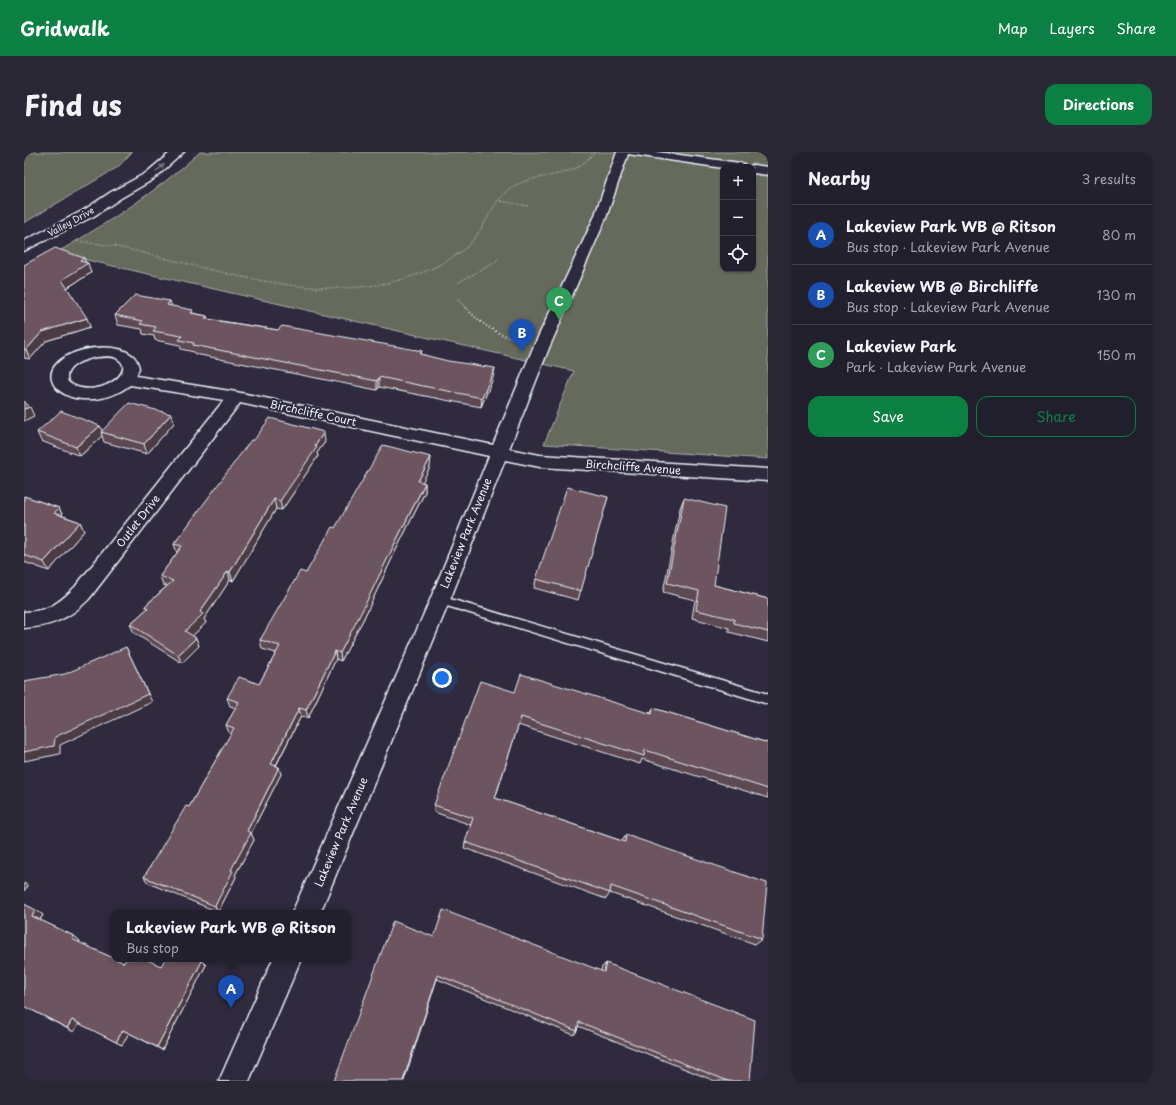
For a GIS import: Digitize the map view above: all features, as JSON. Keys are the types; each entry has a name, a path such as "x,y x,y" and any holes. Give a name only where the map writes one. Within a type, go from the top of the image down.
{"street":[{"name":"Valley Drive","path":"116,195 159,152"},
{"name":"Valley Drive","path":"24,247 89,213 116,195 150,176 178,152"},
{"name":"Lakeview Park Avenue","path":"307,910 440,600 541,348 600,218 622,152"},
{"path":"632,152 720,164"},
{"path":"756,169 768,171"},
{"name":"Birchcliffe Court","path":"127,380 236,397 464,444 498,453"},
{"name":"Outlet Drive","path":"24,620 38,620 53,616 68,608 236,397"},
{"name":"Birchcliffe Avenue","path":"498,453 540,461 768,475"},
{"path":"234,1081 286,962"}],"lane":[{"path":"440,600 768,699"}],"path":[{"path":"73,241 117,247 221,273 297,286 335,289 373,287 402,280 445,262 468,246 477,237 506,192 516,185 572,170 584,163 595,152"},
{"path":"500,201 529,206"},
{"path":"459,282 494,264 498,259"},
{"path":"458,300 485,327 495,333 518,340"}],"green space":[{"path":"24,152 132,152 118,167 24,223"},
{"path":"200,152 768,152 768,459 544,444 574,371 56,253 95,230 166,181"}],"building":[{"path":"55,248 84,258 80,261 88,263 62,280 87,318 42,332 26,350 24,349 24,265"},
{"path":"135,295 170,301 167,305 193,310 191,313 207,316 205,319 278,330 282,326 422,351 420,354 448,361 495,368 482,398 379,377 377,381 193,345 194,343 179,340 182,336 153,331 156,327 140,324 143,321 115,315"},
{"path":"24,401 30,407 24,409"},
{"path":"129,403 171,414 144,444 101,432"},
{"path":"61,411 100,426 76,447 37,432"},
{"path":"270,418 324,432 315,446 317,447 280,501 274,499 230,572 228,571 200,612 203,614 185,631 196,638 178,655 130,624 148,608 145,606 173,581 160,576 182,546 174,544 251,440 254,440"},
{"path":"383,445 431,457 418,481 425,483 340,653 335,651 306,710 299,708 271,764 279,767 247,831 251,833 231,870 233,871 215,906 144,877 186,806 189,807 234,728 226,725 239,702 227,698 239,677 259,684 280,646 260,640 300,571 306,573 332,527 335,528"},
{"path":"567,487 608,497 581,591 536,579"},
{"path":"24,496 59,508 54,513 80,522 44,562 24,555"},
{"path":"684,498 725,508 714,585 768,599 768,632 734,623 734,619 696,610 699,591 667,583"},
{"path":"126,647 148,694 55,737 54,746 24,752 24,681 65,674"},
{"path":"521,674 652,714 653,708 768,743 768,789 645,750 644,756 521,717 495,798 625,842 626,835 767,883 762,939 611,886 610,893 465,842 473,818 434,805 480,681 515,692"},
{"path":"24,904 36,910 32,916 74,936 72,939 111,957 111,962 152,962 161,966 163,962 201,962 157,1047 123,1030 116,1042 72,1020 67,1028 24,1006"},
{"path":"443,910 604,972 606,963 755,1020 750,1081 728,1081 579,1022 577,1031 438,975 403,1081 334,1081 393,921 434,937"}],"place":[{"name":"Lakeview Park","path":"559,320"},
{"name":"Lakeview WB @ Birchliffe","path":"522,352"},
{"name":"Lakeview Park WB @ Ritson","path":"231,1008"}]}
